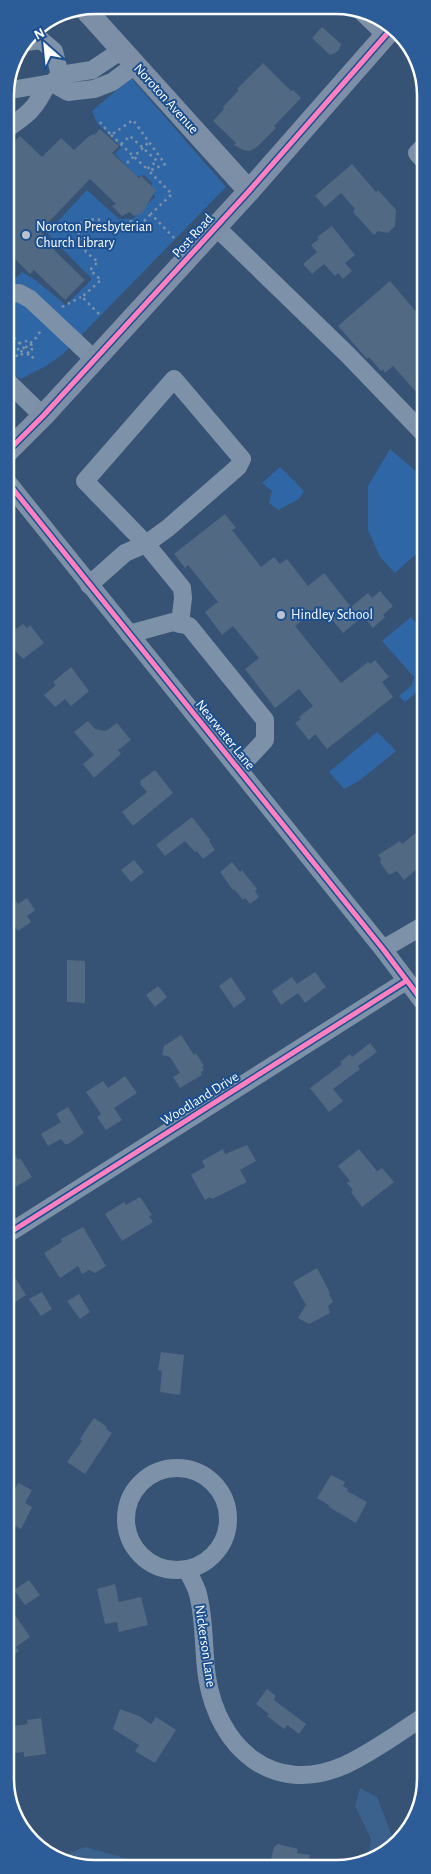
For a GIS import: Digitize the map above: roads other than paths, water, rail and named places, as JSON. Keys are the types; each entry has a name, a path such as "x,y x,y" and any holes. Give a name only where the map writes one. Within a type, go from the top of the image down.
{"main road":[{"name":"Noroton Avenue","path":"90,14 250,191"},
{"name":"Post Road","path":"14,445 43,416 250,191 389,32"}],"street":[{"path":"14,124 30,112 53,81 54,51 41,40 34,41"},
{"path":"14,89 53,81 68,92 94,89 112,82 128,57"},
{"path":"216,227 348,355 417,427"},
{"path":"14,293 19,293 30,298 95,360"},
{"path":"89,585 126,553 146,544 168,528 238,467 242,459 174,379 85,481 146,544 182,588 183,598 180,624"},
{"path":"14,387 43,416"},
{"name":"Nearwater Lane","path":"14,490 417,995"},
{"path":"129,634 173,622 189,626 265,720 265,740 238,769"},
{"path":"382,949 417,929"},
{"name":"Woodland Drive","path":"14,1230 406,981"},
{"path":"180,1467 197,1471 212,1480 223,1494 228,1510 228,1527 224,1542 208,1560 187,1570 170,1570 153,1565 139,1554 130,1540 126,1523 128,1505 135,1490 147,1477 163,1470 180,1467"},
{"name":"Nickerson Lane","path":"187,1570 198,1593 207,1678 216,1707 228,1733 241,1750 261,1766 279,1773 321,1772 344,1765 417,1720"}],"place":[{"name":"Noroton Presbyterian Church Library","path":"26,235"},
{"name":"Hindley School","path":"281,615"}]}
